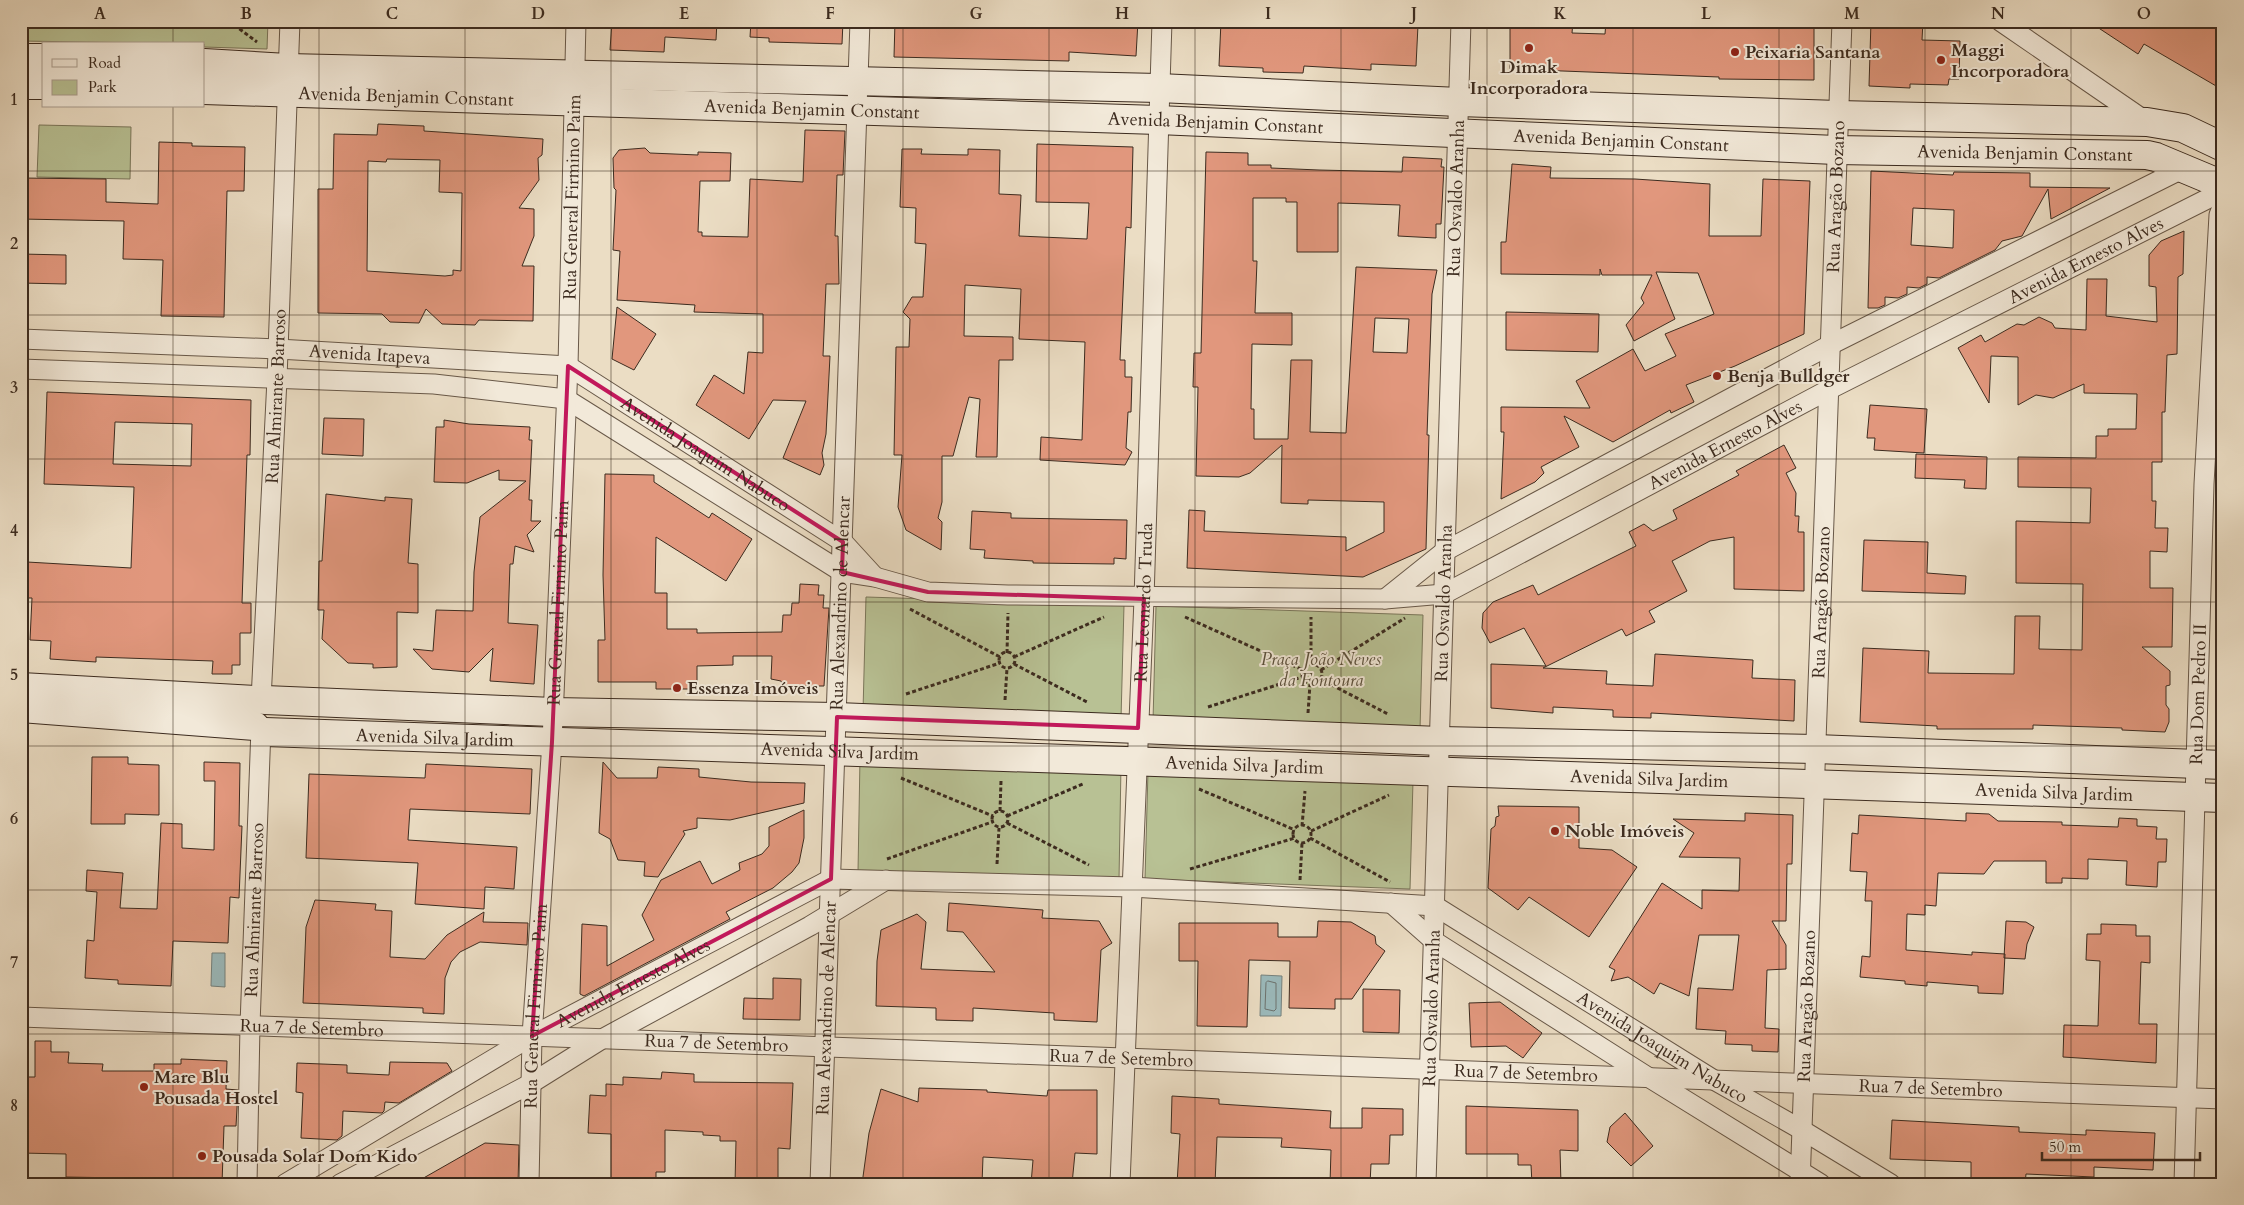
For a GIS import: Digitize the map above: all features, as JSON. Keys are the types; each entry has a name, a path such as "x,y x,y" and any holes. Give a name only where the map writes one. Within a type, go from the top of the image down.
{"main road":[{"path":"21,58 42,58"},
{"name":"Avenida Benjamin Constant","path":"205,63 287,81 573,101 1158,120 1836,150 2147,155 2223,184"},
{"name":"Avenida Benjamin Constant","path":"205,90 287,81 574,74 1159,88 1459,102 1838,115 2147,122 2183,128 2223,147"},
{"path":"21,85 42,85"},
{"path":"1956,152 1978,141 2065,142 2128,147 2156,143 2172,146 2194,154 2223,170"},
{"name":"Avenida Silva Jardim","path":"21,687 261,715 552,742 2223,798"},
{"name":"Avenida Silva Jardim","path":"21,708 261,715 553,712 837,717 1440,741 1816,749 2210,765"}],"street":[{"name":"Rua Almirante Barroso","path":"247,1184 250,1025 261,715 277,379 290,21"},
{"name":"Rua General Firmino Paim","path":"529,1184 532,1036 552,742 568,366 576,21"},
{"name":"Rua Alexandrino de Alencar","path":"820,1184 860,21"},
{"name":"Rua Leonardo Truda","path":"1120,1184 1144,598 1162,21"},
{"name":"Rua Osvaldo Aranha","path":"1426,1184 1462,21"},
{"name":"Rua Aragão Bozano","path":"1800,1177 1842,21"},
{"path":"2000,21 2147,122"},
{"path":"1385,600 1445,551 1830,345 2184,168"},
{"name":"Avenida Ernesto Alves","path":"1444,594 1828,390 2223,191"},
{"name":"Rua Dom Pedro II","path":"2184,1184 2196,798 2210,765 2204,484 2219,215 2223,205"},
{"name":"Avenida Itapeva","path":"21,338 278,349 568,366"},
{"name":"Avenida Joaquim Nabuco","path":"568,366 842,542"},
{"name":"Avenida Itapeva","path":"21,369 434,384 566,399"},
{"name":"Avenida Joaquim Nabuco","path":"566,399 842,572"},
{"path":"842,542 876,577"},
{"path":"842,572 876,577 928,592 1008,595 1385,600 1444,594"},
{"path":"831,879 888,879 1132,887 1435,906"},
{"name":"Avenida Ernesto Alves","path":"284,1184 532,1036 831,879"},
{"path":"830,912 888,879"},
{"path":"1392,903 1434,941"},
{"name":"Avenida Joaquim Nabuco","path":"1435,906 1714,1080 1891,1184"},
{"name":"Avenida Ernesto Alves","path":"340,1184 530,1084 602,1038 810,926 830,912"},
{"name":"Avenida Joaquim Nabuco","path":"1434,941 1648,1077 1800,1177 1821,1184"},
{"name":"Rua 7 de Setembro","path":"21,1017 2223,1099"}],"path":[{"path":"1007,653 1008,595"},
{"path":"1311,599 1311,664"},
{"path":"908,608 1000,658"},
{"path":"1014,657 1109,614"},
{"path":"1179,614 1303,670"},
{"path":"1321,670 1411,614"},
{"path":"1007,653 1014,657"},
{"path":"1000,658 1007,653"},
{"path":"1014,657 1014,664"},
{"path":"1000,658 1000,663"},
{"path":"1000,663 1007,668"},
{"path":"900,696 1000,663"},
{"path":"1007,668 1014,664"},
{"path":"1014,664 1094,705"},
{"path":"1311,664 1321,670"},
{"path":"1302,677 1303,670 1311,664"},
{"path":"1003,724 1007,668"},
{"path":"1320,679 1321,670"},
{"path":"1302,677 1312,684 1320,679"},
{"path":"1202,708 1302,677"},
{"path":"1320,679 1397,719"},
{"path":"1000,811 1001,757"},
{"path":"1302,826 1307,768"},
{"path":"896,777 993,816"},
{"path":"1008,816 1085,783"},
{"path":"1190,785 1295,830"},
{"path":"1310,831 1396,792"},
{"path":"992,822 993,816 1000,811"},
{"path":"1000,811 1008,816"},
{"path":"999,828 1007,823 1008,816"},
{"path":"992,822 999,828"},
{"path":"885,860 992,822"},
{"path":"1007,823 1091,866"},
{"path":"1295,830 1302,826"},
{"path":"1302,826 1310,831"},
{"path":"996,884 999,828"},
{"path":"1294,838 1295,830"},
{"path":"1310,831 1310,838"},
{"path":"1190,870 1294,838 1302,843"},
{"path":"1302,843 1310,838"},
{"path":"1310,838 1393,884"},
{"path":"1299,898 1302,843"}],"highlighted area":[{"path":"568,366 843,542 842,572 928,592 1144,599 1138,728 837,717 831,879 532,1036 552,742"}],"green space":[{"path":"21,21 268,21 267,49 205,47 205,42 21,41"},
{"path":"39,125 131,127 130,179 37,177"},
{"path":"866,597 1124,605 1121,719 863,711"},
{"name":"Praça João Neves da Fontoura","path":"1156,606 1423,615 1420,730 1153,721"},
{"path":"860,758 1121,765 1119,879 858,872"},
{"path":"1148,771 1413,781 1410,889 1145,879"}],"water":[{"path":"212,953 225,953 225,987 211,986"},
{"path":"1261,975 1282,976 1281,1016 1260,1016"}],"building":[{"path":"612,21 717,21 716,40 665,37 664,52 610,50"},
{"path":"751,21 843,21 842,44 769,42 769,38 750,37"},
{"path":"895,21 1138,21 1136,56 1069,52 1069,61 894,57"},
{"path":"1221,21 1374,21 1374,23 1418,25 1416,66 1371,64 1371,70 1304,66 1303,73 1263,72 1263,68 1219,66"},
{"path":"1510,21 1573,21 1572,33 1605,34 1606,21 1814,21 1814,80 1719,79 1719,77 1510,69"},
{"path":"1871,21 1923,21 1922,40 1960,41 1959,79 1949,79 1948,85 1910,84 1910,88 1869,86"},
{"path":"2088,21 2223,21 2223,90 2144,44 2138,54"},
{"path":"378,124 424,126 424,131 543,139 542,155 538,158 539,180 519,208 534,209 534,236 522,266 534,266 533,321 479,320 475,325 442,324 426,309 419,323 390,322 382,314 318,313 318,189 333,189 334,134 377,135","holes":["387,159 440,160 439,192 462,193 461,271 453,270 453,275 445,276 367,271 368,161 386,162"]},
{"path":"805,130 845,131 843,175 837,175 835,236 838,236 839,284 826,284 823,356 830,356 826,434 822,453 824,465 820,475 783,458 806,401 773,400 749,439 696,405 714,375 744,394 748,352 763,353 763,314 694,312 695,305 617,300 620,251 613,250 616,190 614,188 613,158 619,150 645,148 650,153 698,155 698,152 731,153 730,181 700,181 698,232 702,232 702,236 748,237 750,179 803,182"},
{"path":"159,142 192,143 192,146 245,147 244,191 227,191 224,317 161,316 163,260 123,259 124,221 21,219 21,178 106,179 106,202 158,204"},
{"path":"1037,144 1133,147 1131,228 1126,227 1120,360 1125,360 1125,377 1132,377 1131,412 1128,412 1126,448 1132,452 1125,465 1040,460 1041,437 1082,440 1085,342 1019,339 1021,289 965,285 964,336 1013,337 1013,360 999,360 997,457 976,457 980,399 969,397 953,456 942,456 942,502 938,518 942,522 941,550 906,530 898,507 902,455 894,455 896,347 909,347 910,319 903,312 912,297 923,297 926,244 915,243 916,208 900,207 902,149 922,149 921,154 968,155 968,149 1000,150 999,194 1021,195 1019,236 1087,239 1089,203 1036,202"},
{"path":"1206,152 1248,153 1248,165 1271,165 1271,168 1319,170 1402,172 1403,157 1442,159 1441,167 1444,167 1441,224 1436,224 1436,238 1398,236 1400,205 1338,203 1338,252 1297,252 1297,202 1286,202 1286,198 1253,198 1253,261 1257,261 1255,313 1292,313 1292,345 1252,344 1251,409 1254,409 1254,439 1288,439 1291,360 1312,360 1310,432 1346,433 1356,267 1437,270 1432,294 1427,435 1429,435 1426,549 1363,577 1187,568 1189,510 1205,511 1204,531 1346,537 1346,551 1384,532 1384,502 1308,500 1308,504 1281,503 1282,445 1250,473 1239,477 1196,476 1198,387 1193,387 1194,353 1201,353","holes":["1375,318 1409,319 1407,353 1373,352"]},
{"path":"1512,164 1551,167 1550,178 1635,179 1710,184 1709,236 1761,236 1763,179 1810,181 1804,334 1735,366 1686,385 1694,402 1671,413 1670,410 1613,442 1564,416 1579,447 1541,467 1544,473 1535,482 1501,499 1504,432 1501,432 1501,407 1590,408 1576,381 1633,349 1645,371 1676,356 1665,334 1714,314 1698,273 1656,272 1675,319 1634,341 1626,325 1644,303 1641,298 1652,275 1602,275 1600,269 1600,275 1501,274 1501,242 1506,242"},
{"path":"1871,171 1953,175 1954,172 2030,173 2030,187 2110,188 2051,219 2048,189 2022,236 2002,241 1995,250 1939,278 1927,277 1927,284 1919,288 1907,287 1907,294 1898,298 1885,297 1885,305 1878,308 1868,308","holes":["1913,208 1954,210 1953,248 1911,245"]},
{"path":"2184,231 2183,274 2178,277 2177,354 2167,355 2165,412 2162,412 2162,462 2152,462 2152,501 2156,501 2155,528 2168,528 2167,552 2150,551 2150,588 2173,588 2172,647 2142,647 2170,671 2170,685 2166,686 2166,705 2169,709 2169,722 2165,732 2122,730 2122,728 2033,725 2033,729 1937,729 1937,726 1860,722 1863,648 1929,651 1928,673 2014,674 2015,616 2040,616 2039,649 2082,650 2083,584 2016,583 2016,521 2090,523 2091,488 2018,487 2018,457 2096,458 2096,436 2108,436 2108,429 2136,429 2137,394 2084,393 2084,384 2053,398 2036,395 2018,405 2018,357 1991,356 1989,403 1958,348 1981,335 1985,342 2017,324 2024,325 2039,317 2052,323 2055,328 2086,330 2087,279 2107,279 2106,316 2157,322 2156,287 2149,286 2149,255 2161,241"},
{"path":"21,254 66,255 66,284 21,283"},
{"path":"617,307 656,334 634,370 612,359"},
{"path":"1506,312 1599,314 1598,352 1506,350"},
{"path":"47,392 251,400 250,455 247,455 242,603 251,603 251,633 240,633 240,665 232,665 232,674 212,674 213,661 96,657 96,662 50,659 51,641 30,640 32,598 25,598 27,562 131,568 134,487 44,484","holes":["115,422 192,424 191,466 113,464"]},
{"path":"1870,405 1927,409 1924,453 1874,450 1875,438 1867,438"},
{"path":"324,418 364,419 363,456 322,454"},
{"path":"444,420 469,424 530,427 529,440 532,440 529,500 532,500 531,521 541,521 527,535 534,552 515,546 513,564 510,564 508,623 538,625 534,684 490,681 493,648 469,672 432,669 413,649 433,651 436,610 473,611 474,572 480,517 526,481 499,480 499,470 467,483 434,482 436,427 444,427"},
{"path":"1784,445 1796,468 1786,473 1796,493 1795,516 1799,516 1798,532 1804,532 1804,591 1734,589 1734,537 1710,541 1672,561 1687,591 1649,611 1655,622 1626,636 1622,629 1543,668 1607,671 1606,684 1653,686 1655,654 1753,660 1752,678 1795,680 1794,721 1651,713 1651,718 1613,717 1613,710 1553,707 1553,713 1491,708 1491,664 1546,666 1524,628 1490,643 1482,628 1483,613 1493,602 1533,585 1538,595 1636,546 1629,532 1644,524 1653,531 1677,519 1673,510 1739,475 1736,471"},
{"path":"1916,454 1987,457 1986,489 1964,488 1965,480 1915,478"},
{"path":"605,474 654,475 654,482 709,518 712,513 752,539 726,581 656,537 655,593 667,593 667,629 697,629 697,633 782,632 783,615 791,615 792,603 799,603 800,584 819,585 818,595 824,595 823,608 829,608 824,686 783,686 781,681 771,679 772,656 733,656 733,665 697,666 697,689 656,689 656,682 598,682 598,640 605,640 603,575"},
{"path":"326,494 385,501 385,497 412,499 408,563 418,564 418,613 397,612 397,667 373,668 373,664 348,663 322,639 324,610 318,610 319,561 322,561"},
{"path":"972,511 1011,513 1011,518 1127,520 1126,559 1114,558 1114,564 1033,563 1033,561 984,558 985,550 970,549"},
{"path":"1864,540 1928,542 1927,573 1966,576 1965,594 1862,591"},
{"path":"92,757 128,757 128,764 159,765 159,815 125,814 125,824 91,824"},
{"path":"204,762 240,763 239,826 242,826 239,898 230,897 228,943 173,941 171,986 118,984 118,980 85,978 87,940 94,941 97,892 86,891 87,870 123,873 120,908 157,909 161,823 182,824 182,848 214,850 215,781 204,781"},
{"path":"603,762 617,778 657,778 658,767 699,769 699,777 751,782 805,783 804,803 730,820 697,818 697,828 683,831 685,834 658,877 644,876 645,862 618,860 610,839 599,833"},
{"path":"426,764 532,769 530,814 410,809 408,840 517,847 514,889 485,887 484,909 415,904 418,863 306,858 309,774 425,778"},
{"path":"1498,806 1579,807 1579,848 1612,850 1637,867 1589,937 1529,897 1518,910 1488,888 1491,829 1495,826 1496,817 1499,816"},
{"path":"804,810 804,838 799,863 792,872 773,888 726,912 730,919 584,996 580,994 582,924 607,926 607,966 654,940 642,915 661,880 700,861 712,884 740,870 739,863 762,854 769,846 769,827"},
{"path":"1745,813 1793,815 1792,864 1787,864 1786,921 1772,921 1786,945 1786,969 1767,970 1765,1028 1779,1029 1778,1052 1752,1051 1752,1045 1725,1044 1726,1031 1696,1029 1698,988 1733,990 1739,935 1699,935 1689,996 1660,983 1654,994 1628,977 1611,981 1615,970 1609,967 1662,883 1702,909 1702,890 1739,891 1740,858 1679,857 1694,833 1673,819 1745,821"},
{"path":"1966,813 1989,814 1998,821 2062,822 2062,825 2118,827 2119,818 2137,819 2137,826 2157,827 2156,839 2167,839 2166,862 2158,862 2157,887 2126,885 2127,861 2088,859 2088,879 2062,878 2062,883 2046,883 2046,861 1994,861 1984,874 1938,873 1936,906 1925,905 1925,915 1907,914 1906,950 1972,955 1972,952 2005,954 2003,994 1978,993 1978,986 1927,982 1927,986 1905,984 1905,981 1860,977 1862,956 1870,957 1872,901 1865,901 1867,872 1850,871 1852,833 1858,834 1859,815 1966,821"},
{"path":"315,900 376,904 375,910 392,911 390,957 425,959 447,935 484,912 483,922 528,923 527,945 480,942 460,952 451,962 445,978 444,1014 423,1013 423,1008 303,1003 306,927"},
{"path":"949,903 1043,910 1042,918 1099,921 1112,943 1101,950 1097,1022 1054,1020 1054,1013 973,1008 973,1021 936,1020 936,1008 876,1006 877,961 881,930 917,914 926,922 921,969 995,972 963,932 947,931"},
{"path":"1318,921 1351,922 1375,936 1376,944 1385,951 1352,999 1335,999 1335,1009 1289,1008 1290,961 1249,960 1247,1027 1197,1026 1198,961 1179,961 1179,923 1278,923 1278,937 1317,937"},
{"path":"2006,921 2026,922 2034,927 2027,944 2025,959 2004,958"},
{"path":"2101,924 2136,925 2136,936 2150,936 2150,963 2141,962 2139,1024 2157,1024 2156,1063 2063,1057 2064,1025 2098,1026 2100,961 2086,960 2087,934 2101,934"},
{"path":"773,978 801,979 800,1020 743,1019 744,998 773,999"},
{"path":"1363,989 1400,990 1399,1033 1363,1032"},
{"path":"1500,1002 1542,1033 1523,1058 1506,1046 1471,1047 1469,1003"},
{"path":"35,1041 51,1041 51,1052 69,1052 68,1063 103,1064 102,1071 154,1071 154,1064 181,1064 181,1059 227,1061 226,1089 238,1090 236,1126 224,1126 222,1184 159,1183 123,1178 66,1177 66,1154 21,1153 21,1077 35,1077"},
{"path":"390,1062 447,1063 452,1071 399,1103 385,1102 382,1113 343,1111 342,1136 337,1140 301,1138 303,1093 296,1092 297,1063 347,1065 347,1073 389,1075"},
{"path":"662,1072 694,1074 694,1082 793,1083 790,1149 778,1148 778,1184 735,1184 736,1141 720,1141 720,1136 703,1135 703,1132 665,1130 665,1172 656,1172 656,1184 611,1184 611,1134 588,1133 590,1095 606,1096 606,1084 623,1085 623,1077 661,1079"},
{"path":"919,1088 987,1090 987,1092 1047,1096 1048,1090 1097,1090 1097,1154 1075,1153 1072,1184 1031,1184 1033,1160 983,1157 982,1184 862,1184 869,1133 881,1089 918,1102"},
{"path":"1172,1096 1219,1099 1219,1104 1331,1111 1330,1128 1362,1128 1362,1108 1403,1109 1403,1135 1390,1135 1389,1164 1371,1164 1370,1184 1330,1184 1331,1150 1281,1147 1282,1138 1217,1137 1215,1184 1177,1184 1180,1134 1171,1133"},
{"path":"1466,1106 1578,1110 1578,1151 1560,1150 1561,1184 1532,1184 1531,1165 1518,1165 1518,1154 1466,1154"},
{"path":"1625,1113 1653,1146 1631,1166 1607,1142 1610,1127"},
{"path":"1892,1120 2019,1127 2019,1132 2086,1135 2086,1130 2155,1133 2153,1170 2094,1167 2094,1177 2026,1174 2025,1184 1971,1184 1971,1162 1890,1159"},
{"path":"485,1143 519,1145 518,1184 413,1184"}],"place":[{"name":"Dimak Incorporadora","path":"1529,48"},
{"name":"Peixaria Santana","path":"1735,52"},
{"name":"Maggi Incorporadora","path":"1941,60"},
{"name":"Benja Bulldger","path":"1717,376"},
{"name":"Essenza Imóveis","path":"677,688"},
{"name":"Noble Imóveis","path":"1555,831"},
{"name":"Mare Blu Pousada Hostel","path":"144,1087"},
{"name":"Pousada Solar Dom Kido","path":"202,1156"}]}
